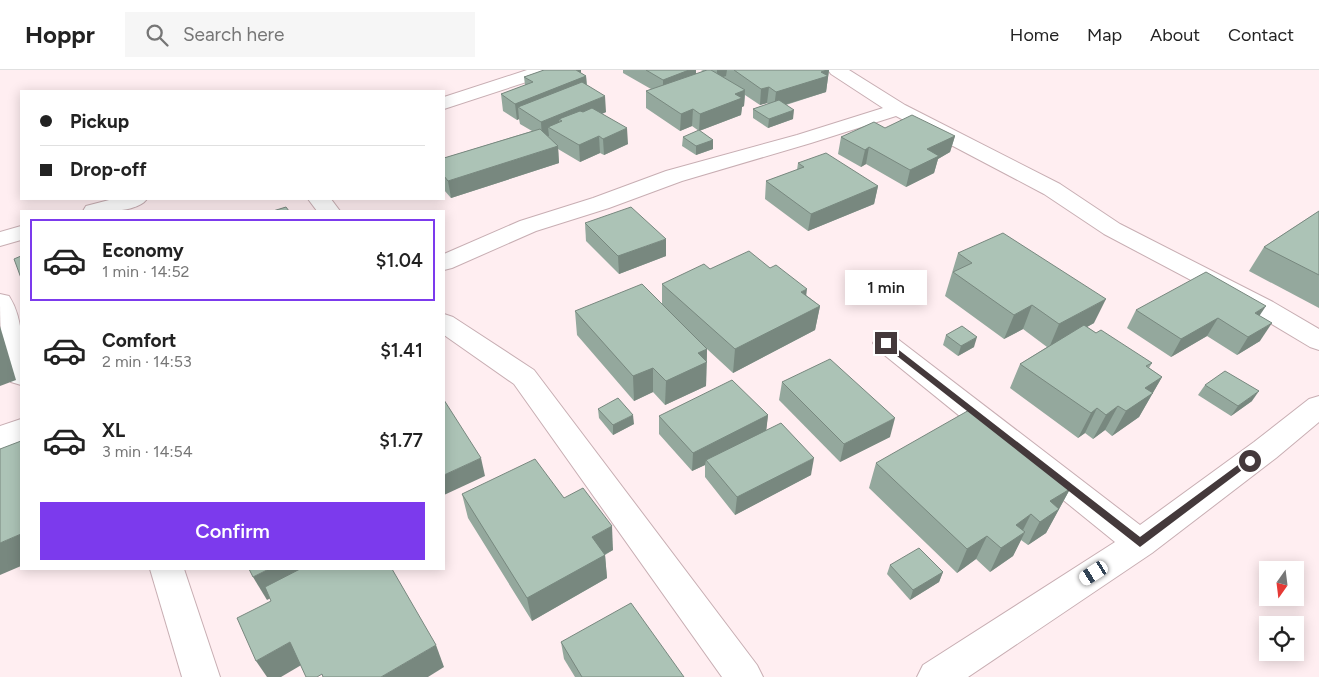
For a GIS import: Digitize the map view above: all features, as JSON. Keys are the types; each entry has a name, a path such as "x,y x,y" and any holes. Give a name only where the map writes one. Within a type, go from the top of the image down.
{"street":[{"path":"445,103 546,70"},
{"path":"837,70 898,109 1052,189 1120,233 1264,308 1319,341"},
{"path":"445,263 528,226 601,203 674,176 804,139 898,109"},
{"path":"98,210 132,200"},
{"path":"320,200 328,210"},
{"path":"0,239 20,233"},
{"path":"0,302 20,372"},
{"path":"445,324 524,377 744,677"},
{"path":"886,343 1140,543"},
{"path":"936,677 1140,543 1265,450 1319,406"},
{"path":"0,438 20,430"},
{"path":"167,570 201,677"}],"building":[{"path":"544,70 576,70 586,76 515,104 501,94 533,82 524,77"},
{"path":"646,70 689,70 663,80"},
{"path":"711,70 745,90 735,94 742,98 700,114 693,109 681,114 646,91"},
{"path":"734,70 827,70 821,72 828,76 776,92 769,87 761,89"},
{"path":"582,82 605,96 541,122 518,107"},
{"path":"779,100 794,110 769,119 753,109"},
{"path":"592,108 627,128 603,139 599,136 579,145 548,127 562,121 559,119"},
{"path":"912,115 955,136 927,149 939,156 910,170 869,147 865,150 841,137 874,122 885,128"},
{"path":"540,129 558,146 448,181 445,177 445,158"},
{"path":"699,130 713,140 696,146 683,137"},
{"path":"826,153 878,186 811,214 766,181 804,167 798,163"},
{"path":"286,207 288,210 276,210"},
{"path":"631,207 666,239 618,256 585,223"},
{"path":"1319,211 1319,275 1264,247"},
{"path":"1003,233 1106,299 1059,324 1032,305 1014,315 953,272 972,263 958,253"},
{"path":"749,251 770,268 776,265 807,289 801,292 820,306 735,349 662,284 704,264 710,269"},
{"path":"20,256 20,275 14,259"},
{"path":"1206,272 1266,306 1255,313 1272,323 1248,337 1218,318 1181,339 1136,310"},
{"path":"642,284 707,349 698,353 707,362 666,381 653,368 633,376 575,311"},
{"path":"1084,325 1096,333 1101,330 1152,363 1146,366 1162,377 1145,388 1153,393 1126,411 1118,406 1106,415 1097,408 1091,413 1020,364"},
{"path":"962,326 977,337 961,346 946,335"},
{"path":"830,359 895,418 844,444 782,382"},
{"path":"1225,371 1259,391 1238,406 1205,385"},
{"path":"732,380 768,415 693,453 659,416"},
{"path":"618,398 633,415 613,425 598,409"},
{"path":"445,402 481,458 445,475"},
{"path":"971,409 1070,489 1050,501 1059,509 1040,522 1031,514 1016,525 1025,532 1001,548 987,536 967,549 876,463"},
{"path":"781,423 814,458 737,497 706,460"},
{"path":"20,441 20,534 0,543 0,449"},
{"path":"535,459 564,498 583,488 612,526 592,537 605,555 527,598 462,494"},
{"path":"919,548 943,572 913,590 890,565"},
{"path":"250,570 267,570 253,577"},
{"path":"298,570 393,570 436,645 381,677 323,677 322,674 317,677 306,677 290,642 256,661 237,618 271,601 265,587"},
{"path":"631,603 684,677 582,677 561,642"}],"route":[{"path":"886,343 1140,543 1250,461"}]}
